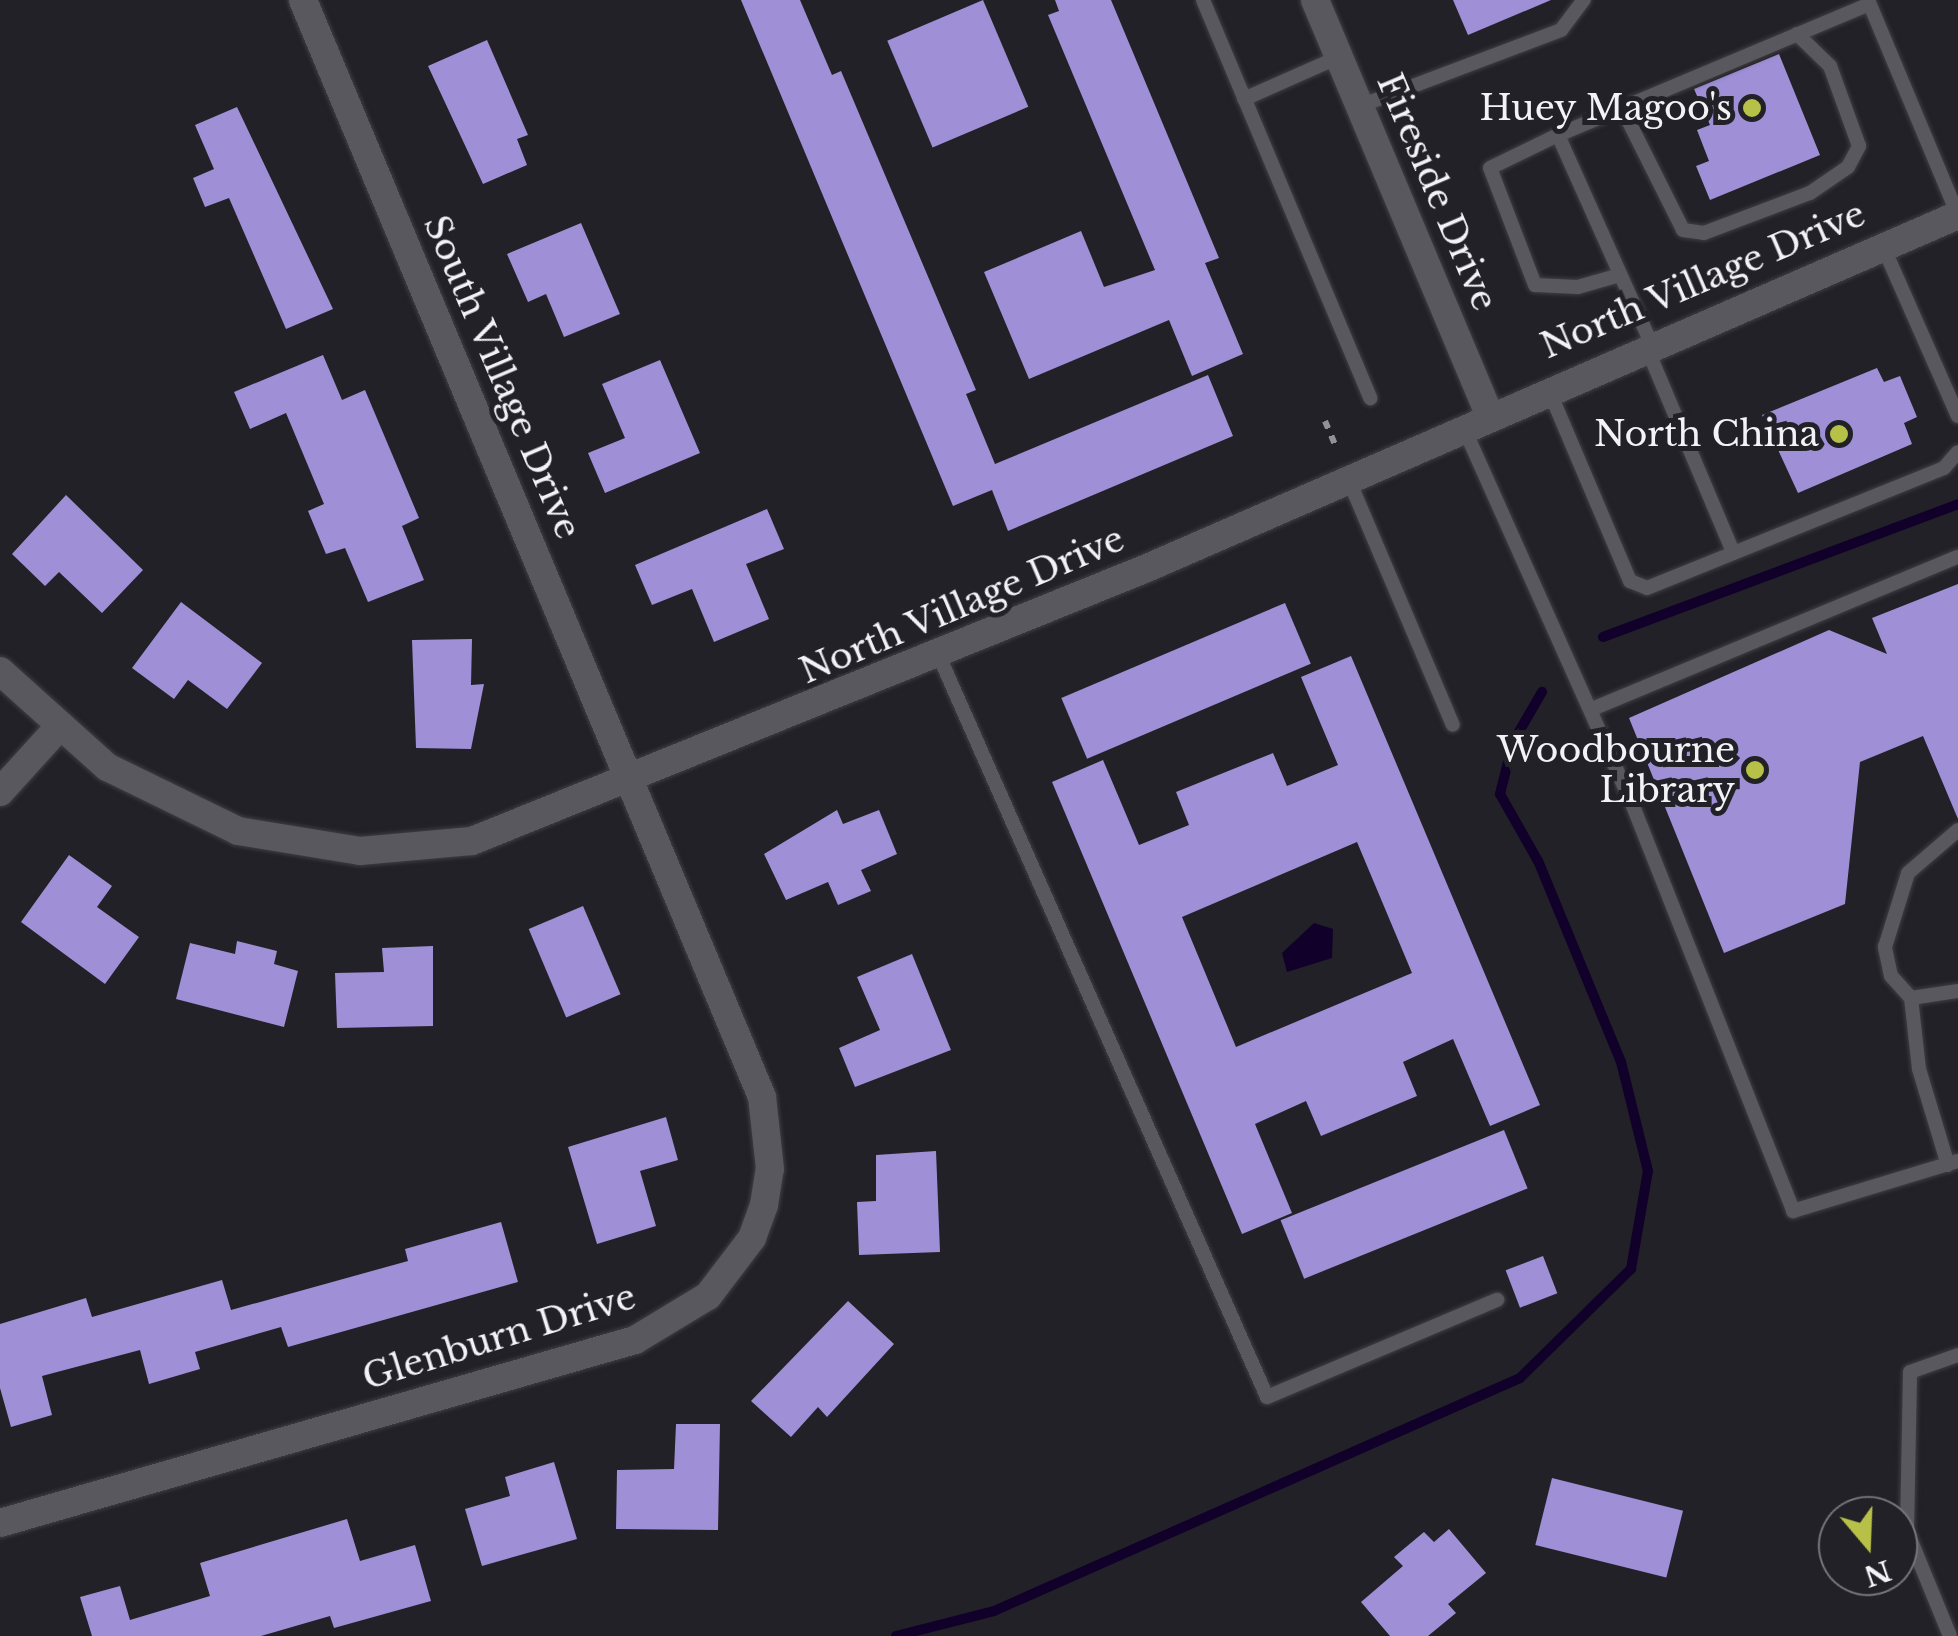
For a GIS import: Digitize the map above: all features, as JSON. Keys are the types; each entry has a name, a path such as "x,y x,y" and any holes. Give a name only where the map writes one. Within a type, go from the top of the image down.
{"street":[{"name":"South Village Drive","path":"303,0 637,782"},
{"name":"Fireside Drive","path":"1321,2 1476,419"},
{"name":"North Village Drive","path":"0,671 59,727 170,804 304,846 472,841 637,782 939,656 1548,387 1958,215"},
{"path":"0,792 59,727"},
{"name":"Glenburn Drive","path":"0,1523 634,1340 678,1319 732,1269 764,1205 769,1133 637,782"}],"lane":[{"path":"1202,0 1370,398"},
{"path":"1360,106 1561,30 1584,0"},
{"path":"1620,275 1578,287 1535,285 1490,168 1868,2 1958,215"},
{"path":"1622,108 1683,230 1704,233 1810,192 1848,167 1859,146 1830,66 1797,34"},
{"path":"1244,99 1339,57"},
{"path":"1558,135 1734,552"},
{"path":"1882,244 1958,416"},
{"path":"1548,387 1630,581 1646,588 1944,468 1958,452"},
{"path":"1476,419 1793,1211 1953,1163 1919,1069 1911,998 1887,968 1892,907 1908,872 1958,830"},
{"path":"1348,478 1453,725"},
{"path":"1592,709 1958,557"},
{"path":"939,656 1267,1397 1496,1300"},
{"path":"1911,998 1958,990"},
{"path":"1950,1636 1907,1531 1910,1372 1958,1354"}],"path":[{"path":"1325,421 1335,444"}],"shaded area":[{"path":"1314,923 1333,929 1332,958 1287,972 1282,953"}],"building":[{"path":"741,0 800,0 832,75 841,71 976,390 966,394 995,464 1208,375 1233,436 1008,531 992,490 953,506"},
{"path":"983,0 1028,107 933,147 887,41"},
{"path":"1055,0 1111,0 1219,258 1205,263 1243,354 1192,376 1169,320 1029,379 984,272 1081,231 1104,287 1155,270 1048,15 1059,11"},
{"path":"1453,0 1551,0 1468,35"},
{"path":"487,40 528,135 517,139 527,165 483,184 428,66"},
{"path":"1779,54 1820,155 1710,200 1696,166 1709,161 1697,130 1710,125 1694,89"},
{"path":"237,107 333,309 286,329 229,198 205,207 193,178 214,169 195,125"},
{"path":"581,223 620,314 564,337 546,294 528,302 507,254"},
{"path":"323,355 342,400 365,390 419,518 402,526 424,580 368,602 345,548 326,554 308,511 324,504 286,413 250,429 234,392"},
{"path":"660,360 700,453 605,493 588,453 625,438 602,384"},
{"name":"North China","path":"1877,368 1884,382 1900,376 1917,417 1904,423 1912,444 1798,493 1762,415"},
{"path":"66,495 143,570 102,613 59,572 45,586 12,554"},
{"path":"767,509 784,549 746,564 769,619 714,642 692,589 652,605 635,565"},
{"name":"Woodbourne Library","path":"1958,584 1958,819 1923,736 1860,762 1845,904 1724,953 1629,718 1829,630 1887,654 1872,618"},
{"path":"181,602 262,663 227,709 188,680 174,699 132,668"},
{"path":"1285,603 1311,664 1087,759 1061,698"},
{"path":"472,639 471,685 484,684 471,749 416,748 412,640"},
{"path":"1351,656 1540,1105 1490,1126 1453,1039 1403,1062 1417,1096 1321,1136 1306,1101 1255,1124 1292,1213 1242,1234 1052,782 1103,760 1139,845 1189,825 1176,792 1273,753 1287,786 1338,765 1301,677","holes":["1357,842 1412,973 1236,1047 1182,917"]},
{"path":"837,810 843,824 879,810 897,854 861,870 871,891 838,905 828,882 786,900 764,854"},
{"path":"69,855 112,886 97,907 139,937 105,984 21,922"},
{"path":"583,906 621,994 566,1017 529,929"},
{"path":"237,941 277,951 274,964 298,971 284,1027 176,999 190,943 235,954"},
{"path":"433,946 433,1026 337,1028 335,973 384,972 382,948"},
{"path":"912,954 951,1050 855,1087 839,1048 880,1030 857,977"},
{"path":"666,1117 678,1160 640,1171 656,1226 597,1244 568,1147"},
{"path":"1504,1130 1528,1188 1304,1279 1281,1220"},
{"path":"936,1151 940,1252 859,1255 857,1202 876,1201 876,1155"},
{"path":"501,1222 518,1282 288,1347 281,1327 195,1352 200,1369 149,1384 140,1350 42,1376 52,1415 11,1427 0,1388 0,1324 86,1298 92,1317 222,1280 231,1310 408,1261 405,1249"},
{"path":"1543,1256 1557,1293 1520,1308 1506,1270"},
{"path":"848,1301 894,1344 827,1417 818,1407 791,1437 751,1401"},
{"path":"676,1424 720,1424 718,1530 616,1529 617,1470 674,1469"},
{"path":"554,1462 577,1539 482,1566 465,1509 510,1496 505,1477"},
{"path":"1552,1478 1683,1511 1666,1578 1535,1545"},
{"path":"347,1519 360,1561 415,1545 431,1601 334,1628 330,1616 261,1636 92,1636 80,1597 120,1586 130,1620 210,1596 200,1563"},
{"path":"1449,1529 1486,1573 1448,1604 1456,1613 1428,1636 1390,1636 1361,1602 1403,1566 1394,1557 1424,1532 1434,1542"}],"waterway":[{"path":"1603,637 1958,504"},
{"path":"896,1636 994,1611 1520,1378 1631,1269 1648,1171 1621,1062 1538,861 1500,794 1513,742 1542,692"}],"place":[{"name":"Huey Magoo's","path":"1752,108"},
{"name":"North China","path":"1839,434"},
{"name":"Woodbourne Library","path":"1755,770"}]}
